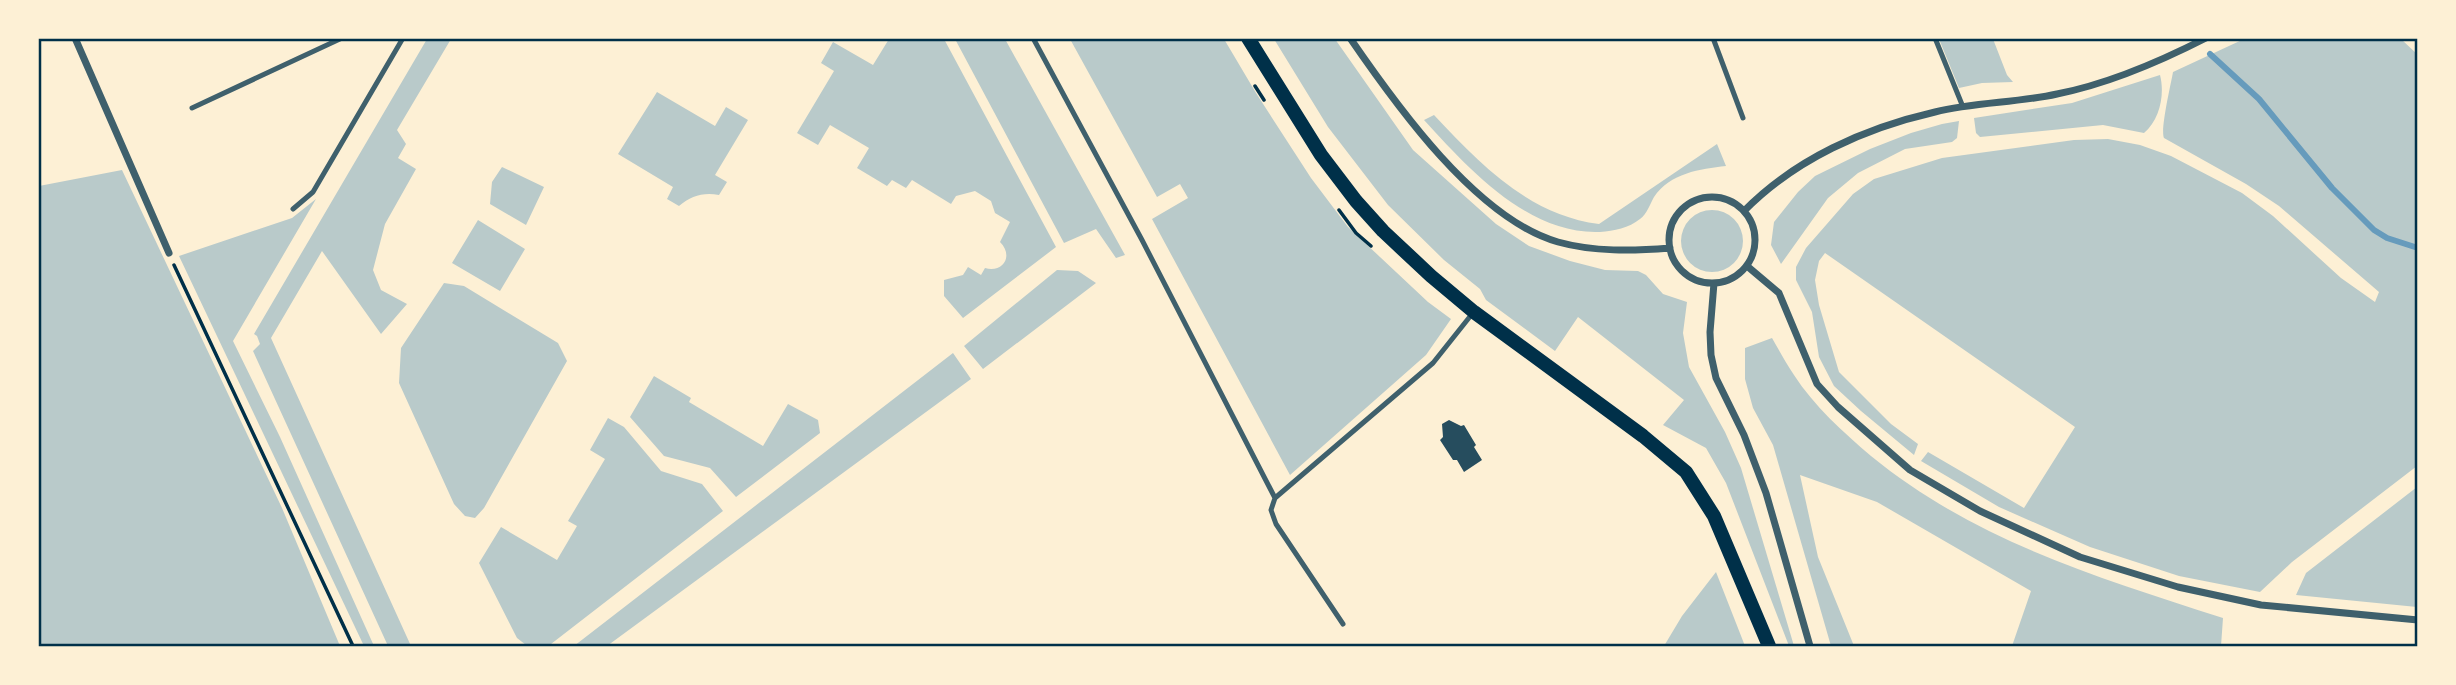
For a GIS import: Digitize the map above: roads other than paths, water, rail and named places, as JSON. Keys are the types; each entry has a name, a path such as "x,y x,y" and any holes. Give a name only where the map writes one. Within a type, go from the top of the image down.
{"main road":[{"path":"1248,38 1321,155 1383,231 1474,312 1643,436 1686,472 1714,516 1769,646"}],"street":[{"path":"75,38 169,253"},
{"path":"1350,38 1427,144 1502,212 1528,229 1556,242 1618,251 1670,248"},
{"path":"1744,211 1760,194 1801,165 1868,132 1924,115 2048,96 2093,85 2164,59 2206,38"},
{"path":"1714,197 1725,199 1744,211 1752,223 1755,238 1754,253 1747,266 1733,278 1714,284 1704,283 1686,274 1673,258 1670,248 1672,226 1677,217 1693,202 1714,197"},
{"path":"1747,266 1779,293 1817,384 1838,407 1910,470 1980,511 2080,557 2178,587 2261,605 2417,620"},
{"path":"1714,284 1710,332 1716,378 1744,435 1766,493 1810,646"}],"lane":[{"path":"192,108 342,38"},
{"path":"293,209 313,192 403,38"},
{"path":"1033,38 1142,240 1275,498"},
{"path":"1713,38 1743,118"},
{"path":"1935,38 1963,107"},
{"path":"1343,624 1276,524 1272,510 1275,498 1433,363 1474,312"}],"waterway":[{"path":"2210,54 2259,99 2332,188 2374,230 2387,238 2418,248"}]}
